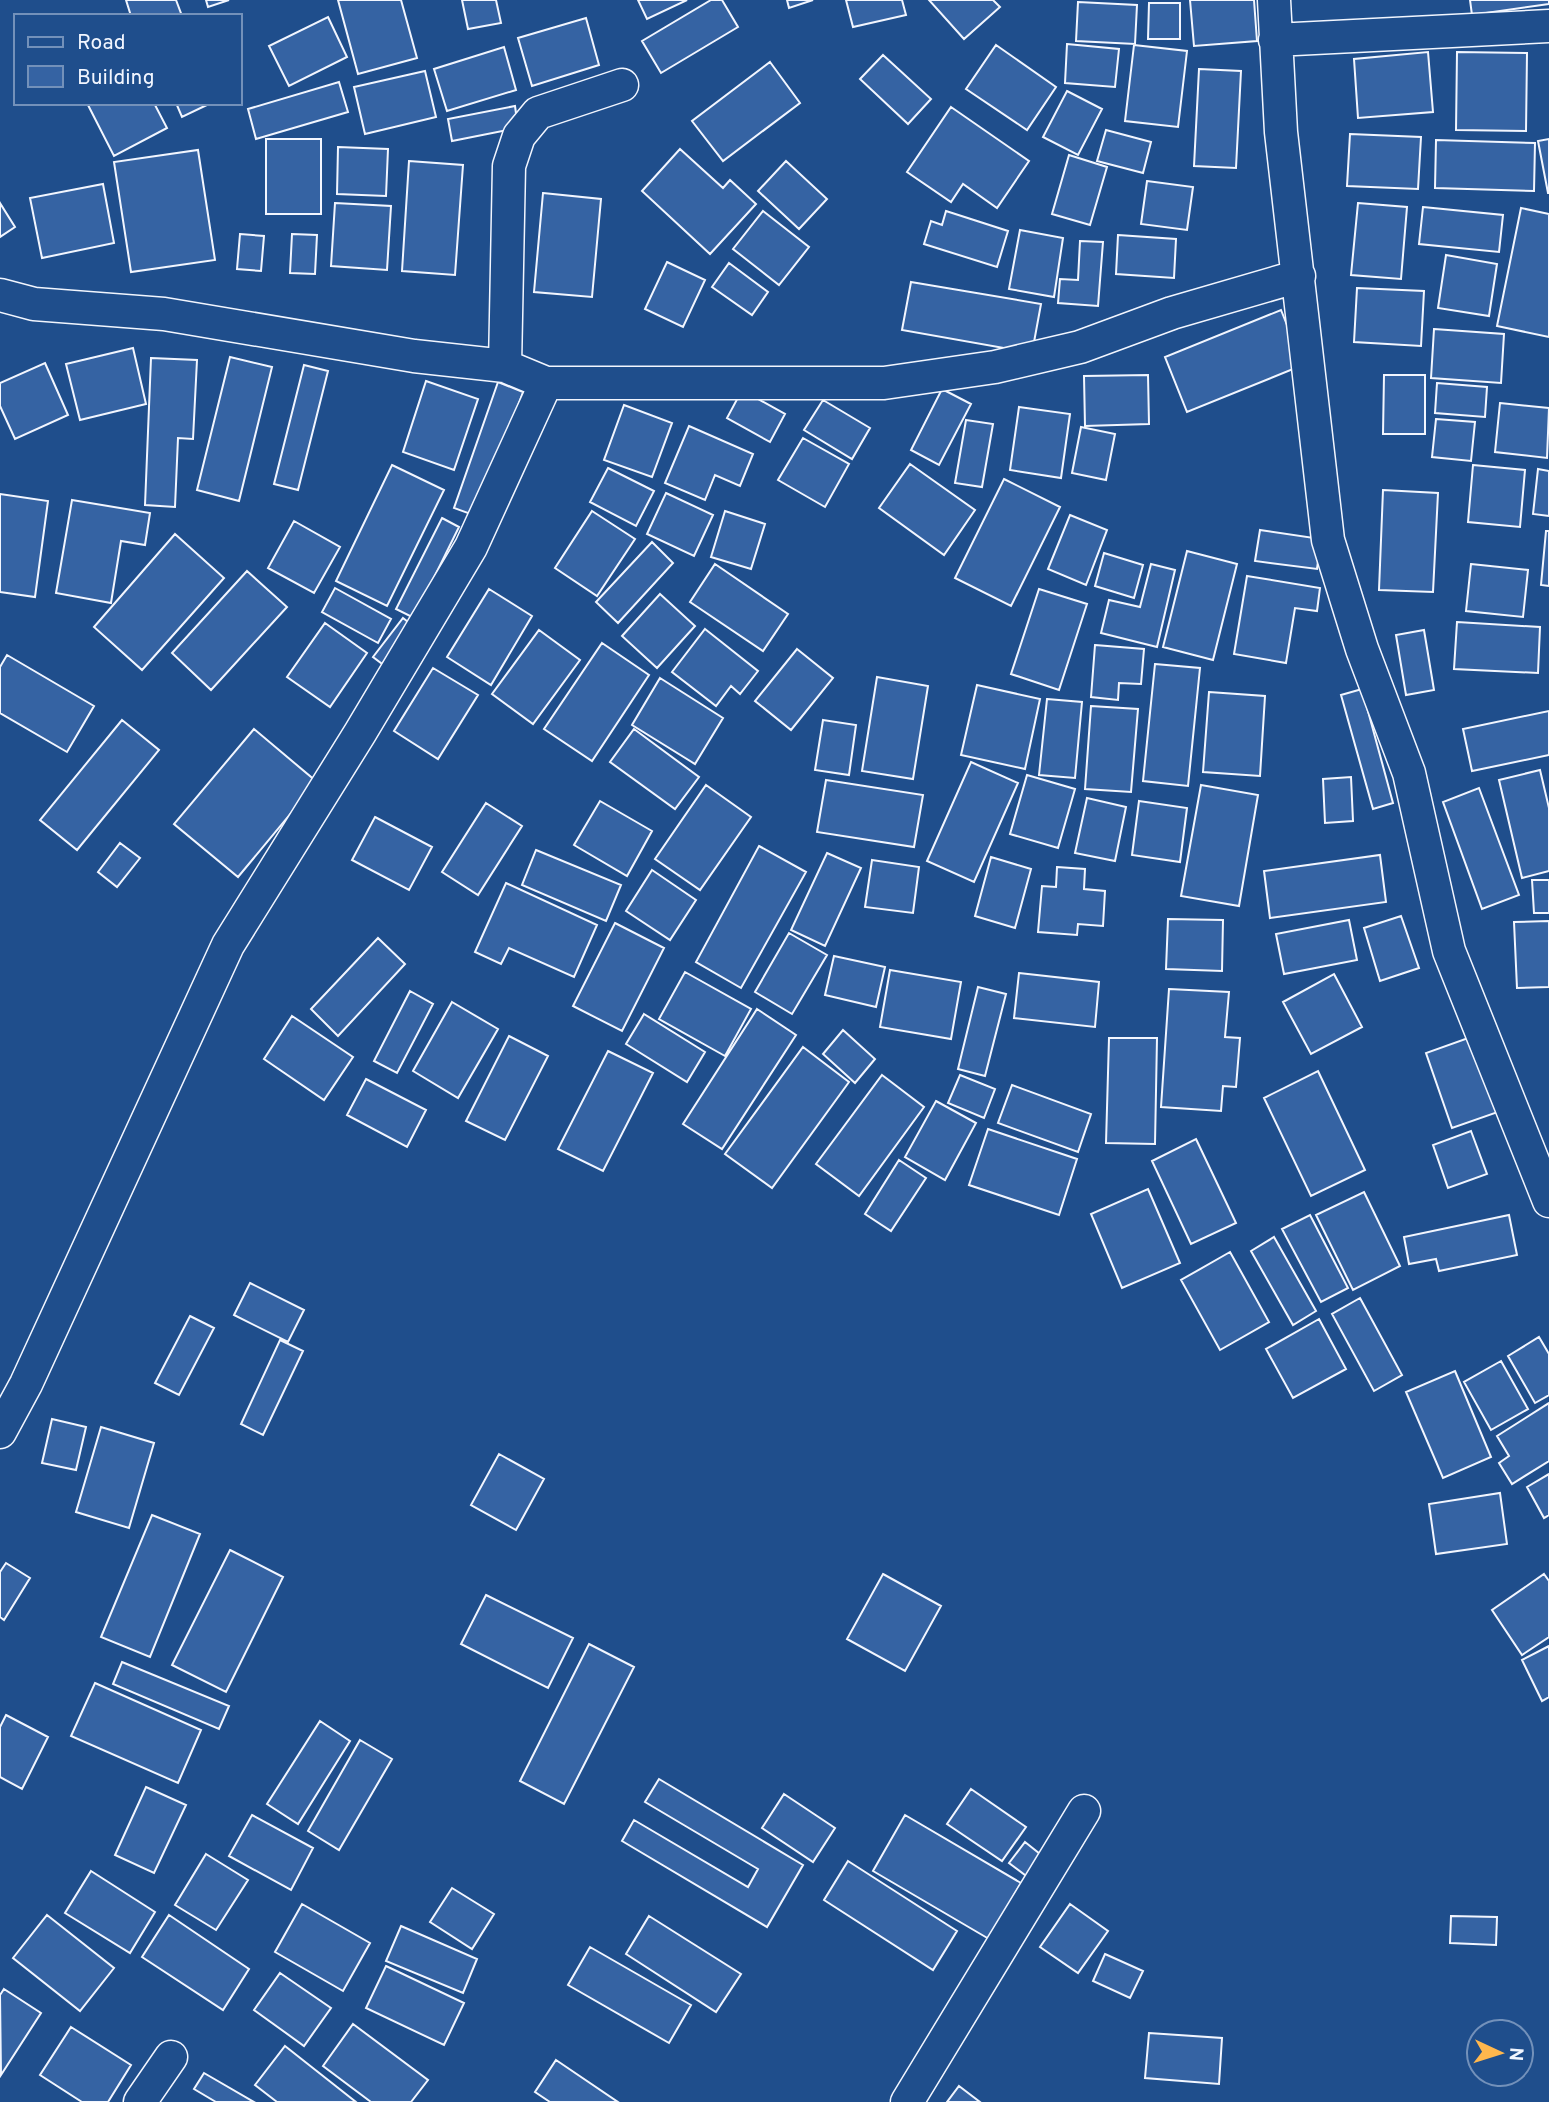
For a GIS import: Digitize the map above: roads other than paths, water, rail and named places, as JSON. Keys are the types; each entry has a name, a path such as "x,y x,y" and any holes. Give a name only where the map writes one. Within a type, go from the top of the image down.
{"street":[{"path":"1274,0 1281,132 1328,540 1362,649 1409,773 1450,951 1549,1201"},
{"path":"1275,40 1549,26"},
{"path":"505,366 509,166 519,136 538,113 622,85"},
{"path":"0,295 34,304 164,314 414,356 505,366 547,383 884,383 995,367 1080,347 1172,313 1299,276"},
{"path":"0,1432 13,1379 229,945 471,547 547,383"},
{"path":"908,2102 1084,1811"},
{"path":"140,2102 171,2057"}]}
